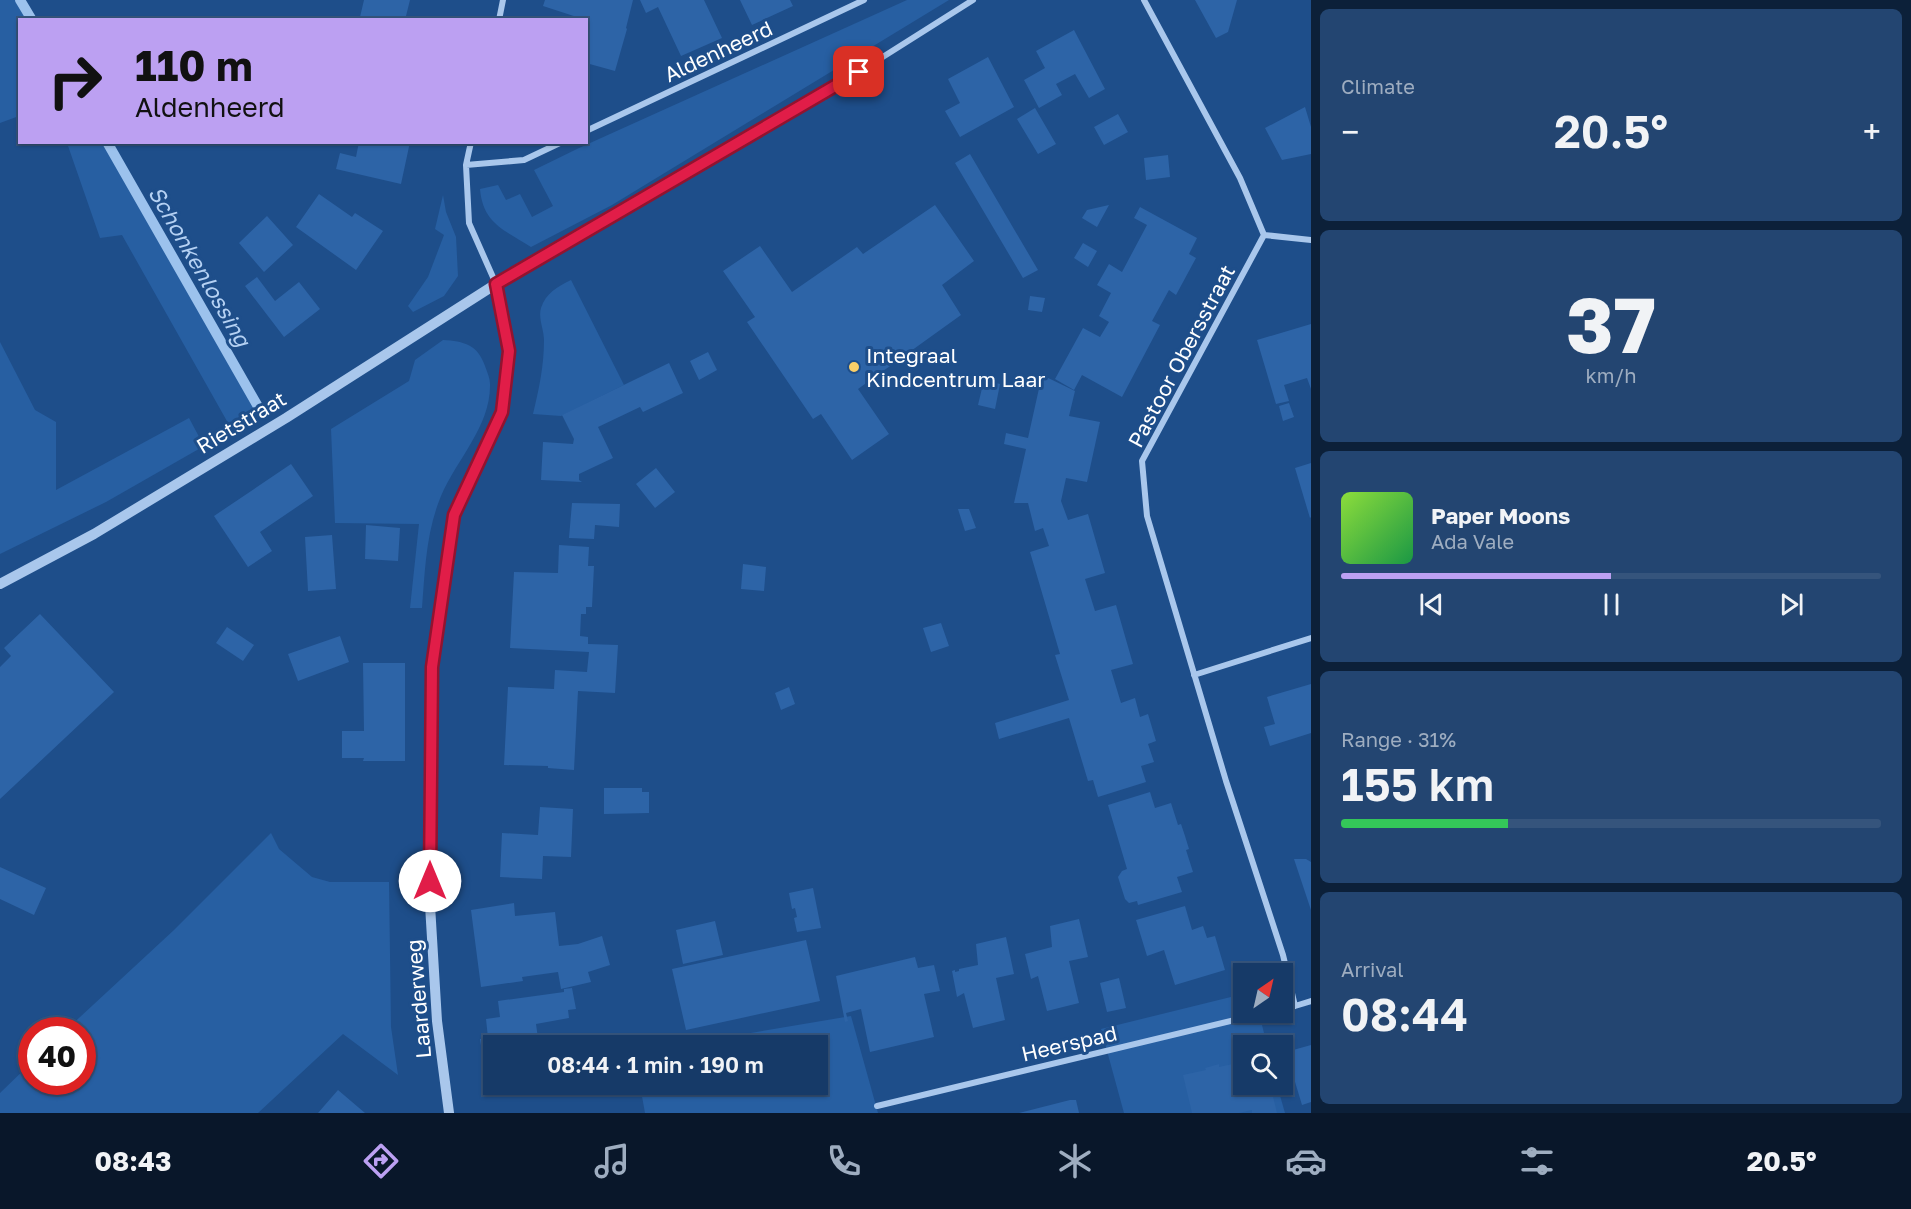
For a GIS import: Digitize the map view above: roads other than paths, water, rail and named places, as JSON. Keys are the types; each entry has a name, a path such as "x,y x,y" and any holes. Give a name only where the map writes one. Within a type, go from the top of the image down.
{"street":[{"path":"499,18 503,0"},
{"name":"Aldenheerd","path":"588,130 864,0"},
{"path":"471,144 466,165 469,222 496,284 859,72 973,0"},
{"path":"1144,0 1240,178 1264,235 1311,240"},
{"path":"466,165 524,160 557,144"},
{"name":"Pastoor Obersstraat","path":"1264,235 1142,460 1147,516 1194,675 1282,955 1295,1006"},
{"name":"Rietstraat","path":"0,584 94,534 286,418 496,284"},
{"name":"Laarderweg","path":"449,1113 437,1021 430,905 432,667 454,515 502,412 509,351 496,284"},
{"path":"1194,675 1311,638"},
{"path":"1295,1006 1311,1001"},
{"name":"Heerspad","path":"877,1106 1233,1020"}],"waterway":[{"name":"Schonkenlossing","path":"20,0 31,18"},
{"name":"Schonkenlossing","path":"108,144 260,410"}],"place":[{"name":"Integraal Kindcentrum Laar","path":"854,367"}]}
